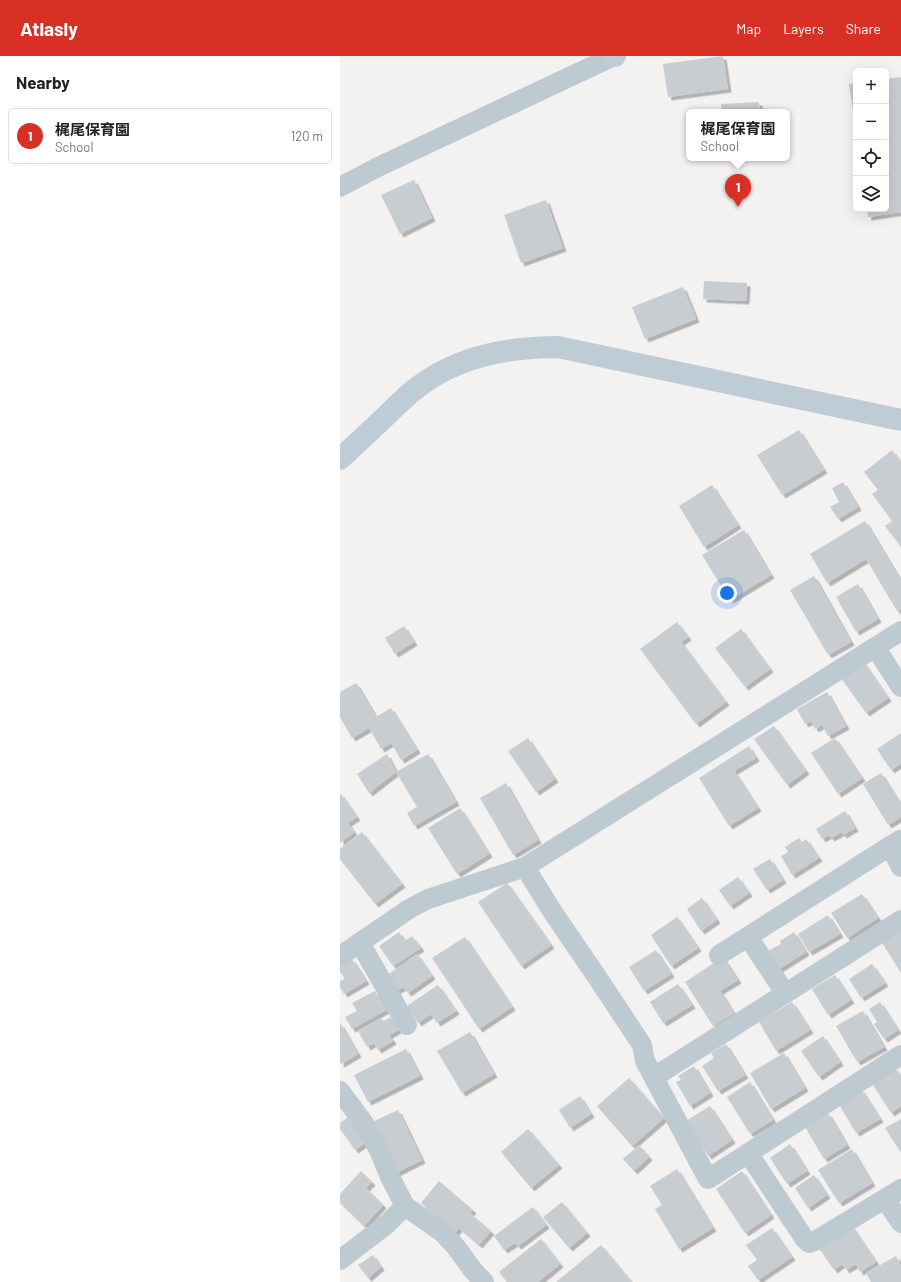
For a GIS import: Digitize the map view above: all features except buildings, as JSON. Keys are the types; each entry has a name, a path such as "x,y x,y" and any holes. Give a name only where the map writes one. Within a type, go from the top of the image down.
{"street":[{"path":"340,187 378,167 614,56"},
{"path":"340,459 418,386 444,370 470,359 510,350 532,347 558,347 901,420"},
{"path":"340,956 409,909 428,899 526,867 901,631"},
{"path":"875,647 901,687"},
{"path":"719,955 895,843 901,867"},
{"path":"526,867 552,910 642,1046 645,1061 708,1179 901,1055"},
{"path":"654,1077 901,920"},
{"path":"748,937 786,993"},
{"path":"360,942 407,1025"},
{"path":"340,1091 363,1122 379,1150 390,1178 405,1206 442,1232 484,1282"},
{"path":"748,1153 804,1238 809,1243 815,1241 893,1194 901,1223"},
{"path":"340,1260 387,1224 405,1206"}],"place":[{"name":"梶尾保育園","path":"738,207"}]}
